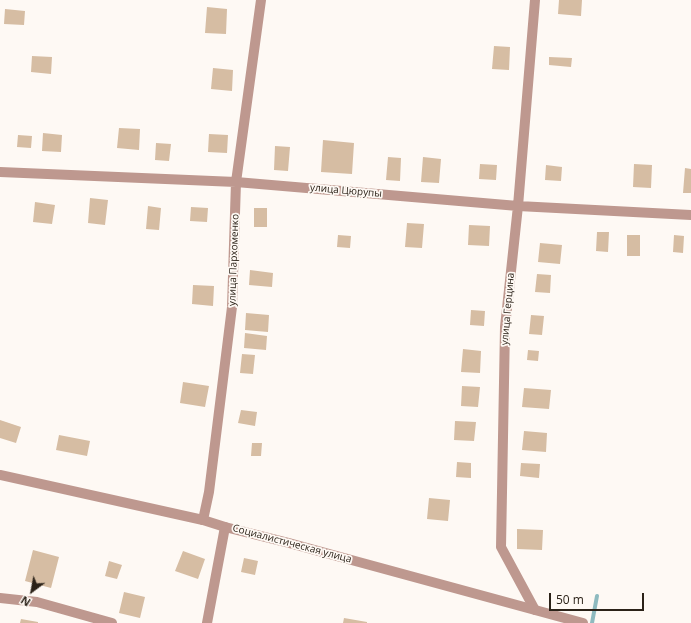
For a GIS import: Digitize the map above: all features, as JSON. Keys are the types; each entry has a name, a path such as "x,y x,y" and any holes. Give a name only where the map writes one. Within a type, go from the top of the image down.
{"street":[{"name":"улица Пархоменко","path":"203,520 209,492 232,307 236,182 261,0"},
{"name":"улица Герцина","path":"535,0 518,206 505,327 502,547 535,610"},
{"name":"улица Цюрупы","path":"0,172 236,182 518,206 691,215"},
{"name":"Социалистическая улица","path":"0,475 203,520 583,623"},
{"path":"206,623 225,527"},
{"path":"0,598 36,602 112,623"}],"building":[{"path":"559,0 582,0 581,16 558,14"},
{"path":"207,7 227,9 226,34 205,33"},
{"path":"5,9 25,11 24,25 4,24"},
{"path":"494,46 510,47 509,70 492,69"},
{"path":"32,56 52,57 51,74 31,72"},
{"path":"549,57 572,58 571,67 549,65"},
{"path":"213,68 233,70 232,91 211,89"},
{"path":"119,128 140,129 139,150 117,148"},
{"path":"43,133 62,135 61,152 42,151"},
{"path":"209,134 228,135 227,153 208,152"},
{"path":"18,135 32,136 31,148 17,147"},
{"path":"323,140 354,143 352,174 321,172"},
{"path":"156,143 171,144 169,161 155,160"},
{"path":"275,146 290,147 288,171 274,170"},
{"path":"388,157 401,158 400,181 386,180"},
{"path":"423,157 441,159 439,183 421,182"},
{"path":"480,164 497,165 496,180 479,179"},
{"path":"634,164 652,165 651,188 633,187"},
{"path":"546,165 562,167 561,181 545,180"},
{"path":"685,168 691,169 691,193 683,193"},
{"path":"90,198 108,200 105,225 88,223"},
{"path":"35,202 55,205 52,224 33,222"},
{"path":"148,206 161,208 159,230 146,229"},
{"path":"191,207 208,208 207,222 190,221"},
{"path":"254,208 267,208 267,227 254,227"},
{"path":"407,223 424,224 422,248 405,247"},
{"path":"469,225 490,226 489,246 468,245"},
{"path":"597,232 609,232 608,252 596,251"},
{"path":"338,235 351,236 350,248 337,247"},
{"path":"627,235 640,235 640,256 627,256"},
{"path":"674,235 684,236 683,253 673,252"},
{"path":"540,243 562,245 560,264 538,262"},
{"path":"250,270 273,273 272,287 249,285"},
{"path":"537,274 551,275 550,293 535,292"},
{"path":"193,285 214,286 213,306 192,304"},
{"path":"471,310 485,311 484,326 470,325"},
{"path":"246,313 269,315 268,332 245,330"},
{"path":"531,315 544,316 542,335 529,334"},
{"path":"245,333 267,336 266,350 244,348"},
{"path":"463,349 481,351 480,373 461,372"},
{"path":"528,350 539,351 538,361 527,360"},
{"path":"242,354 255,355 253,374 240,373"},
{"path":"183,382 209,386 205,407 180,403"},
{"path":"462,386 480,387 478,407 461,406"},
{"path":"524,388 551,390 549,409 522,407"},
{"path":"241,410 257,412 255,426 238,423"},
{"path":"0,420 21,427 16,443 0,438"},
{"path":"455,421 476,422 474,441 454,440"},
{"path":"524,431 547,433 546,452 522,450"},
{"path":"59,435 90,441 87,456 56,450"},
{"path":"252,443 262,443 261,456 251,456"},
{"path":"457,462 471,463 471,478 456,477"},
{"path":"521,463 540,464 539,478 520,476"},
{"path":"429,498 450,500 448,521 427,519"},
{"path":"517,529 543,530 542,550 517,549"},
{"path":"33,550 59,557 51,588 25,581"},
{"path":"183,551 205,559 198,579 175,571"},
{"path":"244,558 258,561 255,575 241,572"},
{"path":"109,561 122,565 117,579 105,576"},
{"path":"124,592 145,597 140,618 119,613"},
{"path":"344,618 367,622 367,623 343,623"},
{"path":"21,619 38,622 38,623 20,623"}],"waterway":[{"path":"592,623 597,596"}]}
